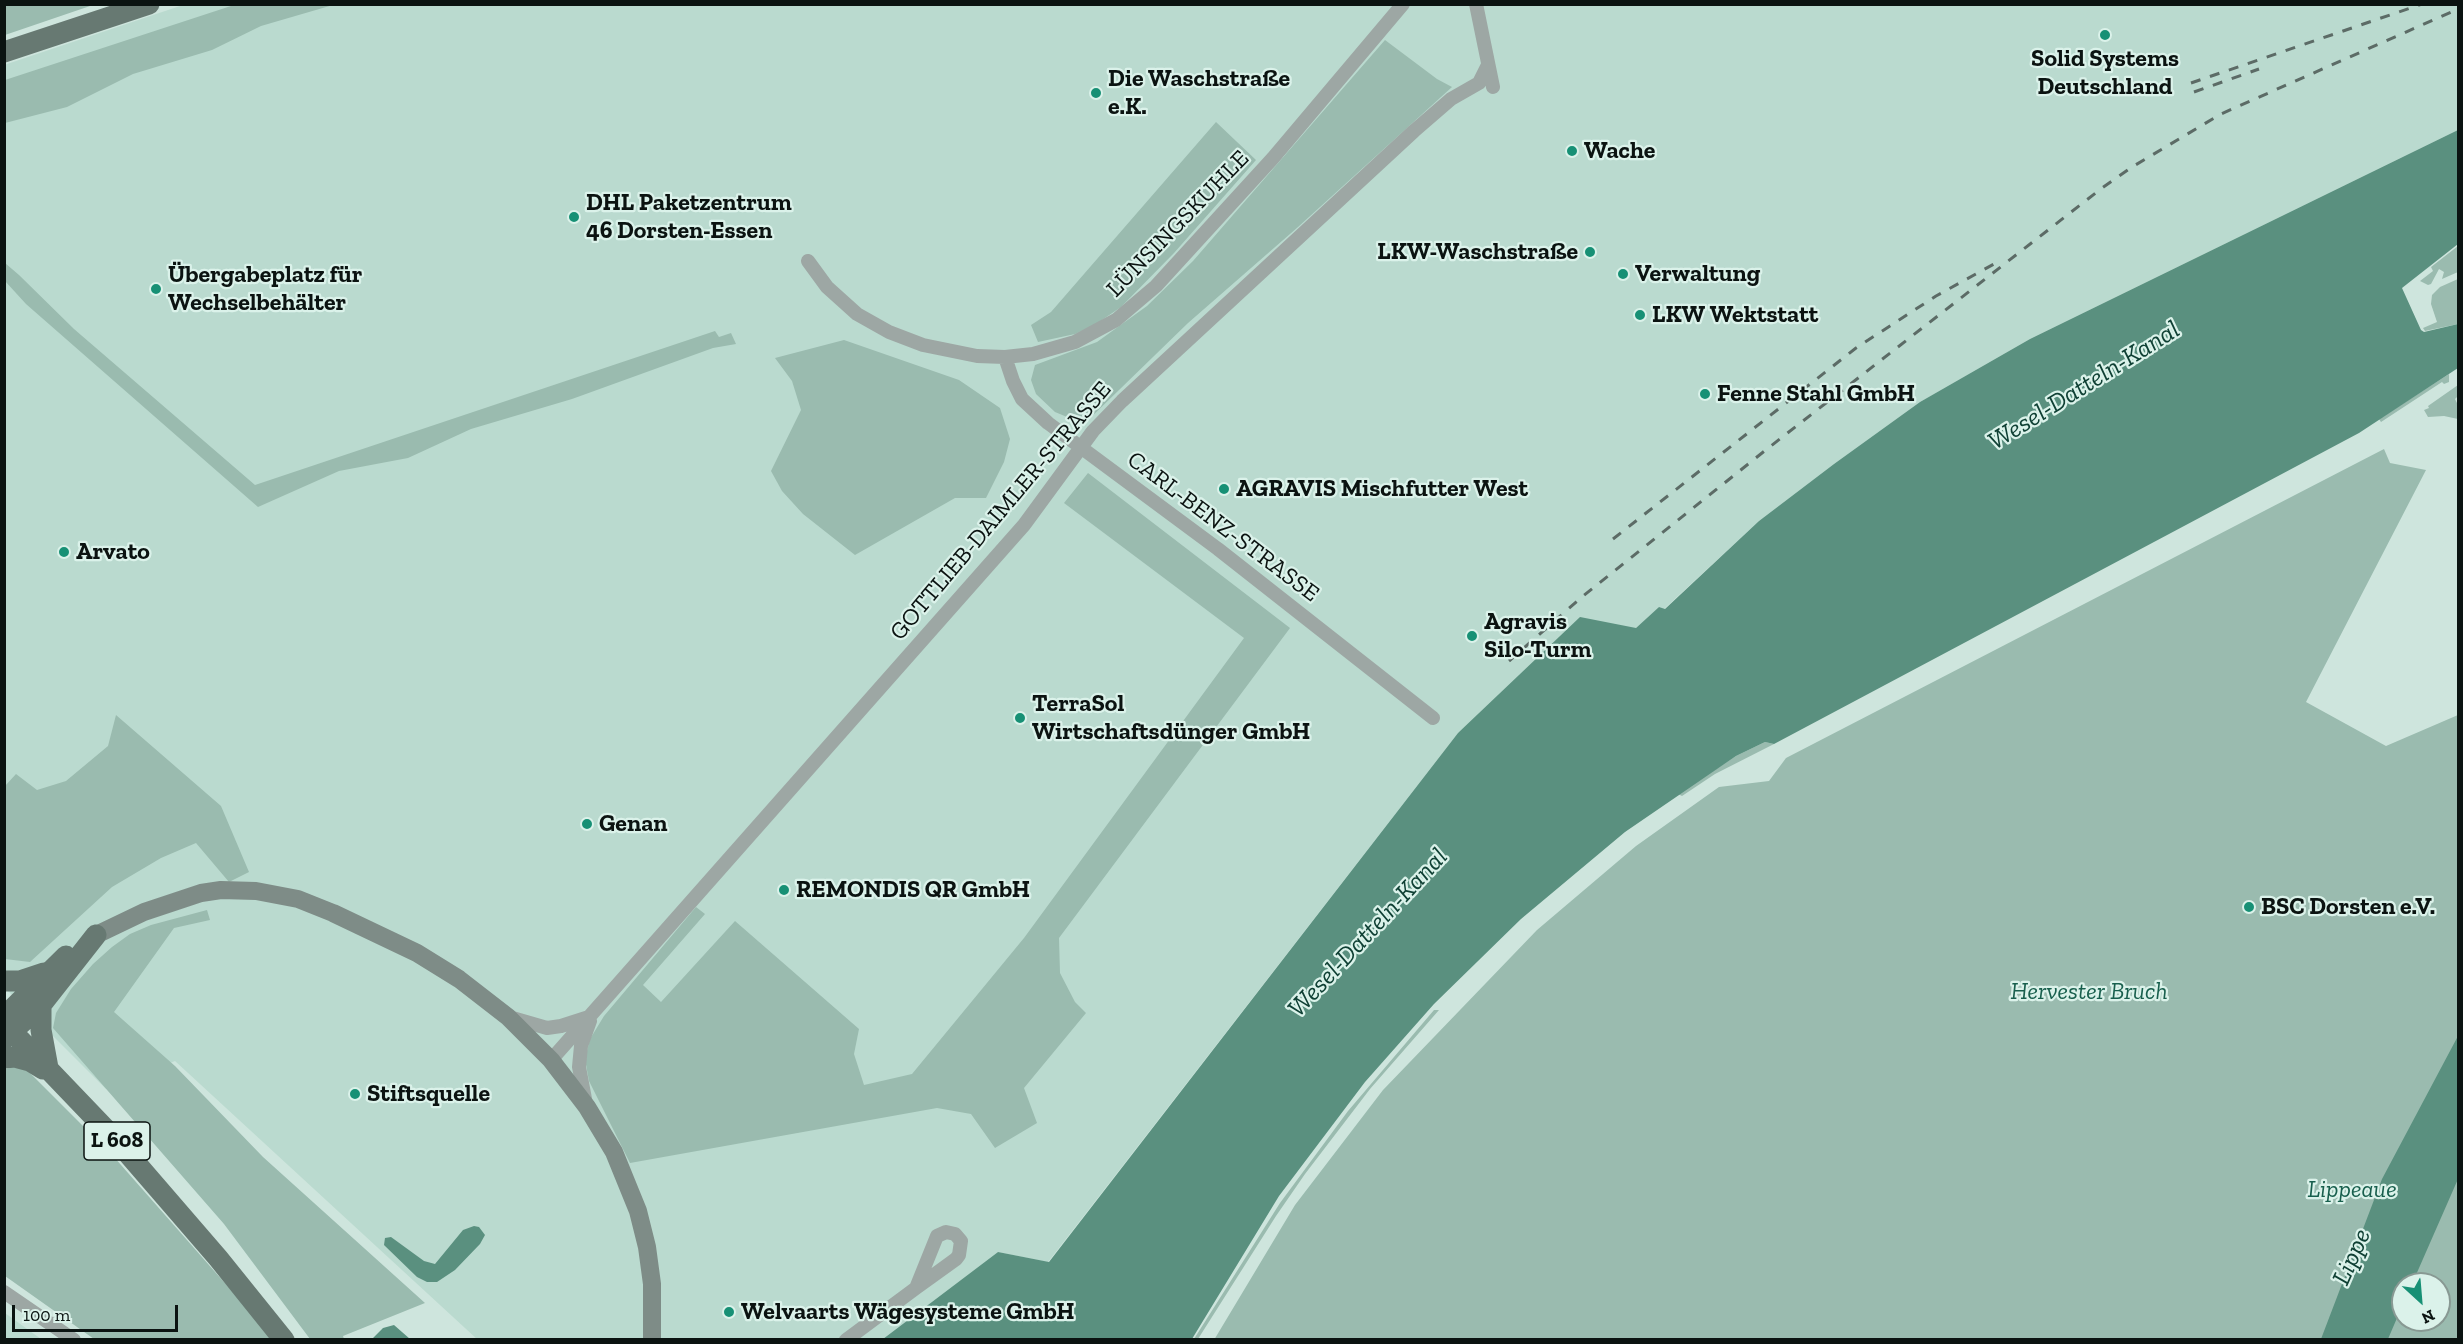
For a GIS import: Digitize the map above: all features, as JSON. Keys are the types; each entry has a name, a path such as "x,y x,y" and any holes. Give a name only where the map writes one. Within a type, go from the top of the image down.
{"main road":[{"path":"4,52 148,4"},
{"path":"7,1028 50,970 78,946 96,935"},
{"path":"7,1028 41,1005 96,935"},
{"path":"4,981 30,979 50,970"},
{"path":"41,1005 41,1030 55,1075"},
{"name":"L 608","path":"7,1028 55,1075 171,1202 284,1340"},
{"path":"4,1058 15,1057 30,1061 55,1075"}],"street":[{"name":"LÜNSINGSKUHLE","path":"808,261 827,287 857,314 889,332 949,352 1005,357 1032,354 1075,342 1107,325 1137,304 1191,249 1273,158 1403,4"},
{"path":"1476,4 1493,87"},
{"name":"GOTTLIEB-DAIMLER-STRASSE","path":"551,1060 1024,525 1080,448 1122,400 1414,131 1452,99 1479,83 1488,65"},
{"name":"CARL-BENZ-STRASSE","path":"1005,357 1022,399 1048,423 1218,549 1433,718"},
{"path":"96,935 144,912 201,893 238,889 285,896 333,913 417,953 459,979 508,1017 551,1060 587,1107 623,1170 638,1210 647,1247 652,1284 652,1340"},
{"path":"508,1017 547,1028 591,1017"},
{"name":"GOTTLIEB-DAIMLER-STRASSE","path":"587,1107 579,1067 581,1046 591,1017"},
{"path":"846,1340 916,1288"},
{"path":"4,1292 74,1340"}],"shaded area":[{"path":"186,4 2458,4 2458,130 2030,339 1920,402 1759,521 1664,609 1659,607 1636,628 1458,733 1048,1262 998,1252 883,1339 478,1340 175,1061 106,1089 5,988 4,65"},
{"path":"5,1313 41,1339 5,1339"}],"green space":[{"path":"5,4 93,4 93,5 5,35"},
{"path":"234,5 333,5 261,26 212,50 133,74 67,107 5,123 5,80"},
{"path":"1385,40 1437,79 1452,87 1188,323 1084,424 1055,412 1036,394 1031,380 1035,365 1097,342 1147,306 1193,261"},
{"path":"1216,122 1256,160 1174,253 1121,307 1096,324 1075,334 1038,342 1031,325 1051,312"},
{"path":"2458,246 2458,272 2442,279 2444,272 2439,269 2431,284 2420,281 2433,271 2431,267"},
{"path":"5,263 74,329 255,485 715,331 719,337 731,333 736,344 713,348 572,399 471,429 408,458 339,471 258,507 26,304 5,281"},
{"path":"2458,279 2458,324 2425,331 2423,328 2437,322 2431,304 2432,295 2440,287"},
{"path":"844,340 959,380 1000,408 1010,439 1004,462 986,498 955,498 855,555 803,514 782,491 771,471 801,410 792,381 775,358"},
{"path":"2449,374 2449,382 2444,384 2442,382 2381,422 2379,419"},
{"path":"2458,385 2458,396 2455,399 2458,405 2458,419 2444,416 2428,417 2424,410"},
{"name":"Hervester Bruch","path":"2384,449 2390,463 2426,470 2306,702 2386,746 2458,715 2458,1339 1214,1340 1295,1205 1383,1090 1537,930 1636,846 1719,787 1769,781 1786,758"},
{"path":"1088,473 1290,628 1059,938 1060,973 1075,1002 1086,1013 1024,1088 1037,1123 995,1148 971,1114 937,1108 630,1163 589,1081 585,1059 590,1039 604,1016 696,907 705,914 643,985 661,1002 735,921 859,1029 854,1054 864,1085 912,1074 1024,938 1244,638 1064,503"},
{"path":"116,715 221,806 249,872 229,882 196,843 161,858 112,887 30,962 5,959 5,786 16,774 37,790 66,781 108,746"},
{"path":"1765,742 1774,744 1715,774 1682,796 1678,794 1736,756"},
{"path":"207,910 210,920 174,928 114,1012 175,1066 263,1157 425,1303 343,1336 344,1339 310,1339 224,1224 53,1028 56,1013 71,989 112,947 130,934 151,925"},
{"path":"1434,1010 1439,1010 1370,1089 1305,1174 1198,1339 1194,1339 1280,1203 1348,1111"},
{"path":"12,1063 26,1069 114,1157 274,1339 94,1339 5,1276 4,1069 10,1068"}],"water":[{"name":"Wesel-Datteln-Kanal","path":"2458,130 2458,244 2402,288 2424,332 2458,324 2458,368 2359,433 1774,744 1765,742 1736,756 1625,832 1521,919 1434,1004 1365,1082 1279,1196 1192,1339 883,1339 998,1252 1049,1262 1458,733 1580,617 1636,628 1659,607 1665,609 1759,521 1920,402 2030,339"},
{"path":"2458,1036 2458,1179 2417,1272 2391,1272 2391,1332 2388,1339 2321,1339 2382,1179"},
{"path":"474,1226 479,1227 485,1235 480,1244 455,1270 437,1282 427,1282 417,1277 384,1245 385,1238 391,1237 424,1261 435,1264 463,1230"},
{"path":"394,1325 410,1339 372,1339 383,1328"}],"railway":[{"path":"2191,83 2422,4"},
{"path":"1509,661 1583,596 1767,449 2132,167 2221,114 2458,9"},
{"path":"2194,92 2259,69"},
{"path":"1613,539 1856,348 1936,296 1994,264"}],"place":[{"name":"Solid Systems Deutschland","path":"2105,35"},
{"name":"Die Waschstraße e.K.","path":"1096,93"},
{"name":"Wache","path":"1572,151"},
{"name":"DHL Paketzentrum 46 Dorsten-Essen","path":"574,217"},
{"name":"LKW-Waschstraße","path":"1590,252"},
{"name":"Verwaltung","path":"1623,274"},
{"name":"Übergabeplatz für Wechselbehälter","path":"156,289"},
{"name":"LKW Wektstatt","path":"1640,315"},
{"name":"Fenne Stahl GmbH","path":"1705,394"},
{"name":"AGRAVIS Mischfutter West","path":"1224,489"},
{"name":"Arvato","path":"64,552"},
{"name":"Agravis Silo-Turm","path":"1472,636"},
{"name":"TerraSol Wirtschaftsdünger GmbH","path":"1020,718"},
{"name":"Genan","path":"587,824"},
{"name":"REMONDIS QR GmbH","path":"784,890"},
{"name":"BSC Dorsten e.V.","path":"2249,907"},
{"name":"Stiftsquelle","path":"355,1094"},
{"name":"Welvaarts Wägesysteme GmbH","path":"729,1312"}],"park label":[{"name":"Lippeaue","path":"2352,1190"}],"water label":[{"name":"Lippe","path":"2352,1257"}]}
